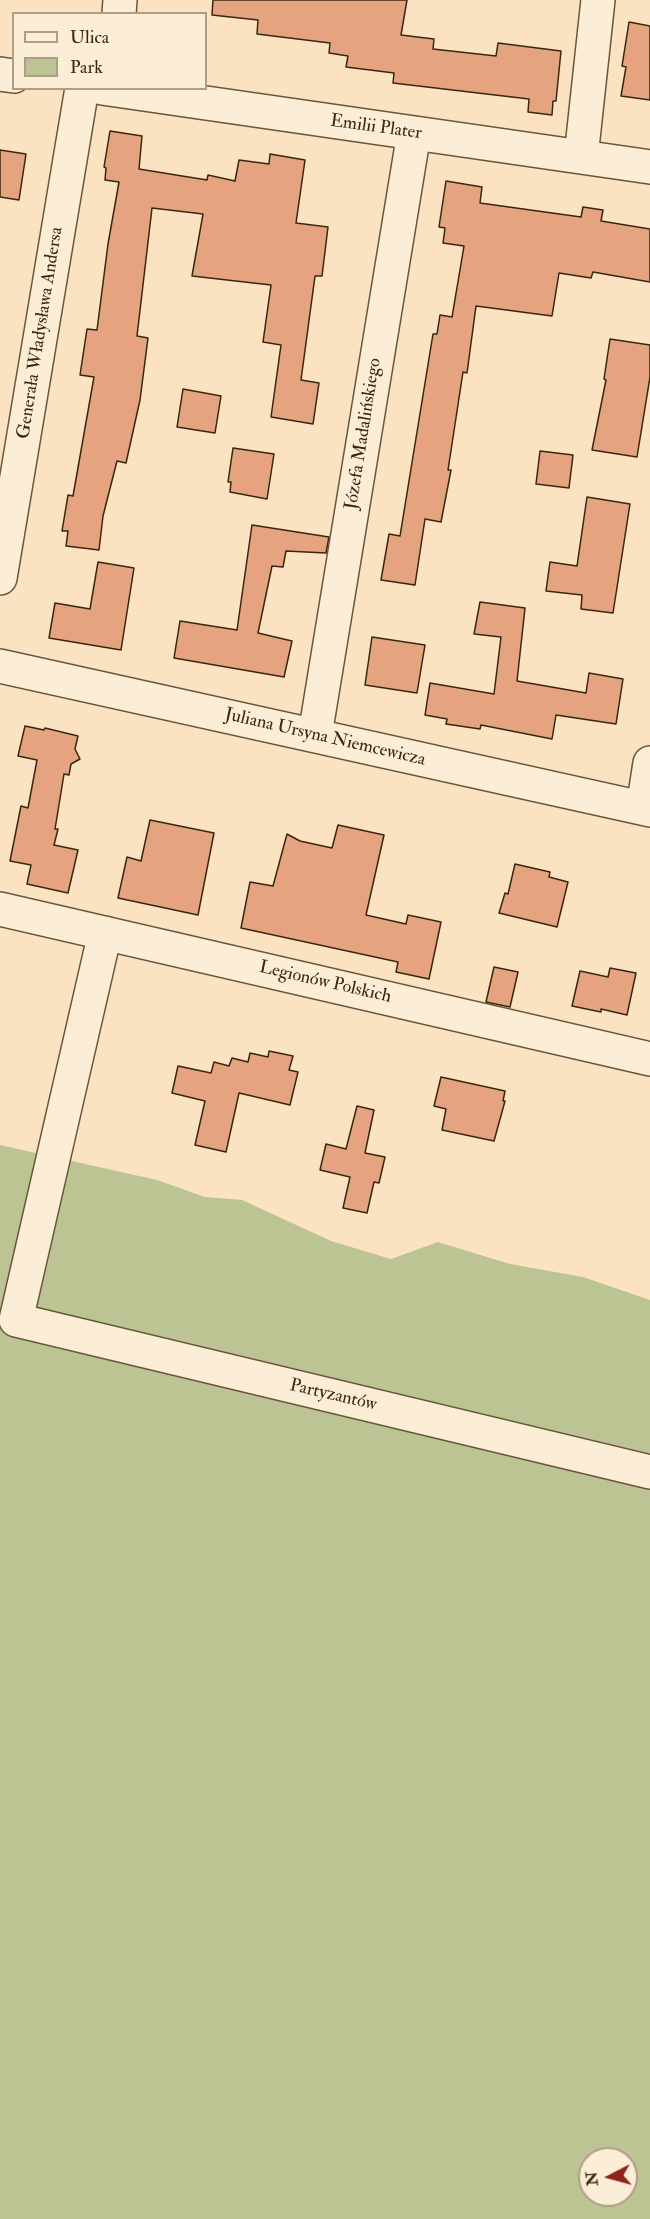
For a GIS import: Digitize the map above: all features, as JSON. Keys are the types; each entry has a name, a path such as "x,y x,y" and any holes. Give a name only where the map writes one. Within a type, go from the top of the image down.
{"street":[{"path":"581,157 598,0"},
{"name":"Generała Władysława Andersa","path":"0,578 102,90"},
{"name":"Emilii Plater","path":"109,90 650,167"},
{"name":"Józefa Madalińskiego","path":"315,735 414,133"},
{"name":"Juliana Ursyna Niemcewicza","path":"0,666 646,809"},
{"path":"646,809 650,763"},
{"name":"Legionów Polskich","path":"0,909 650,1059"},
{"name":"Partyzantów","path":"105,933 16,1320 650,1472"}],"green space":[{"path":"0,1145 157,1180 205,1197 242,1200 331,1241 391,1259 438,1242 510,1264 583,1277 650,1300 650,2219 0,2219"}],"building":[{"path":"213,0 407,0 401,35 434,39 433,49 496,56 498,43 561,51 556,101 553,101 552,115 528,112 529,99 393,83 394,73 346,67 348,56 329,53 330,43 257,34 258,20 212,15"},
{"path":"629,22 650,26 650,100 621,96 626,67 622,66"},
{"path":"110,131 142,136 139,169 207,180 208,175 235,181 239,160 269,164 270,154 305,160 296,223 328,227 322,276 315,276 301,380 319,383 313,424 271,417 281,345 263,342 271,285 192,276 203,214 152,208 137,336 148,338 140,400 126,463 117,461 103,516 99,550 66,546 68,531 62,531 68,495 73,496 94,377 80,375 87,329 97,330 119,182 105,180 106,168 104,167"},
{"path":"0,150 26,154 19,200 0,197"},
{"path":"446,181 482,187 480,203 581,217 583,207 603,210 601,221 650,229 650,282 593,272 591,278 559,273 552,316 476,306 467,373 463,372 448,470 451,470 441,522 425,519 415,585 381,580 389,534 400,536 433,334 437,334 440,315 452,317 464,246 443,243 445,228 439,227"},
{"path":"610,339 650,345 650,377 637,457 592,450 606,380 604,379"},
{"path":"183,389 221,396 215,433 177,427"},
{"path":"233,448 274,454 267,499 230,492 231,482 228,482"},
{"path":"540,451 573,455 569,488 536,484"},
{"path":"587,497 630,504 613,613 581,609 582,595 546,591 550,562 577,566"},
{"path":"252,525 329,537 326,553 286,551 283,567 272,566 258,633 292,641 284,677 174,658 180,621 237,630"},
{"path":"98,562 134,568 121,650 49,638 55,603 90,609"},
{"path":"480,602 525,608 517,681 586,693 589,673 623,679 616,724 556,715 552,739 481,725 480,729 446,724 447,719 425,715 430,683 494,694 501,637 474,634"},
{"path":"372,637 425,645 417,693 365,685"},
{"path":"25,726 78,736 75,749 80,759 71,764 69,775 64,774 55,829 58,829 54,845 78,850 68,893 27,884 31,865 10,861 21,806 28,808 37,760 18,756"},
{"path":"150,820 214,833 198,915 118,898 127,857 141,861"},
{"path":"338,825 384,835 366,915 406,924 408,915 441,922 429,979 396,972 398,962 241,928 250,882 273,886 287,834 300,841 332,848"},
{"path":"515,864 550,872 549,877 568,882 557,927 499,913 505,893 508,894"},
{"path":"494,967 518,972 510,1007 486,1002"},
{"path":"610,968 636,973 627,1015 572,1006 580,971 608,977"},
{"path":"269,1051 293,1056 289,1070 298,1072 290,1105 239,1093 226,1152 195,1145 205,1101 172,1093 178,1066 211,1073 214,1062 229,1066 232,1058 248,1062 250,1053 268,1057"},
{"path":"441,1077 505,1091 503,1101 505,1101 494,1141 442,1130 446,1109 434,1106"},
{"path":"357,1106 374,1110 365,1153 385,1157 379,1183 374,1182 367,1213 343,1208 350,1177 320,1170 326,1144 346,1149"}]}
